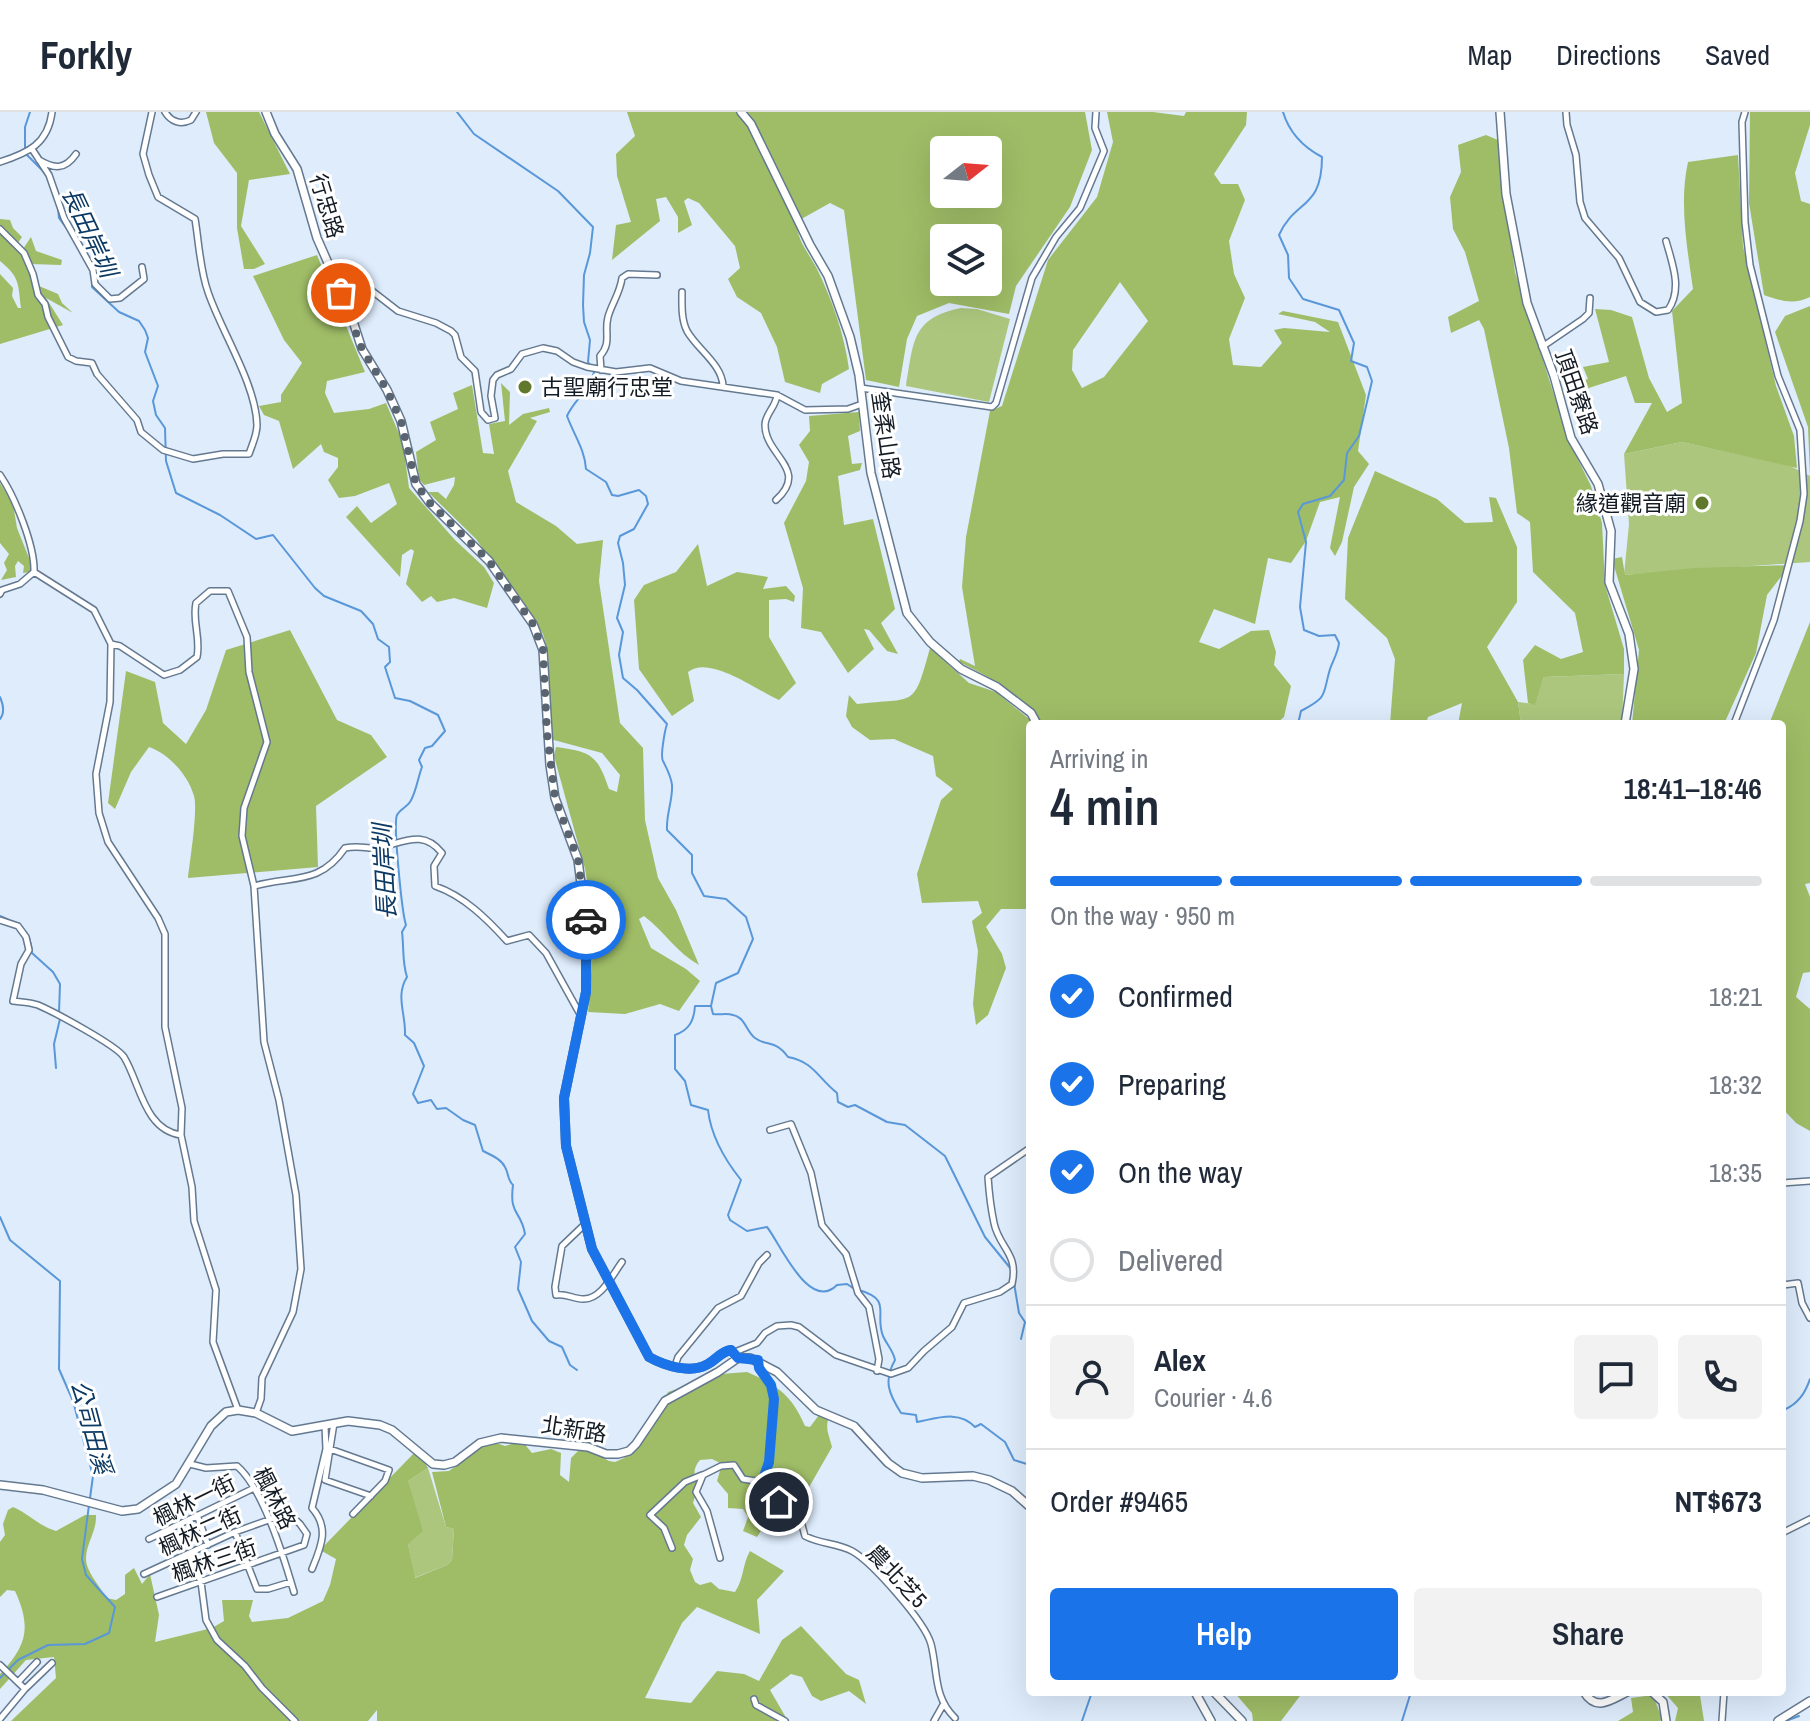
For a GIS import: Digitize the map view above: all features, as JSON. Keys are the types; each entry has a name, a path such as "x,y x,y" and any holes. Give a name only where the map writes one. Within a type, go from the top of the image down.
{"street":[{"path":"0,162 31,150 48,131 52,112"},
{"path":"0,229 24,253 38,295 68,357 92,363 97,374 137,420 141,432 163,450 182,457 193,459 249,454 257,423 253,403 228,334 207,290 195,219 158,197 143,154 152,112"},
{"path":"165,112 180,123 191,120 196,112"},
{"name":"行忠路","path":"266,112 275,134 297,169 317,238 351,315 362,349 387,390 401,421 416,484 430,503 489,561 533,624 543,650 547,733 555,798 578,860 587,931 586,992 564,1098 566,1146 592,1249 649,1357 675,1366"},
{"name":"奎柔山路","path":"741,112 751,124 828,276 850,337 861,388 871,473 907,613 930,642 961,669 997,687 1031,713 1035,720"},
{"path":"861,388 992,407 996,403 1032,278 1056,237 1080,208 1104,151 1095,128 1096,112"},
{"name":"頂田寮路","path":"1500,112 1506,194 1527,303 1554,376 1571,438 1598,484 1611,531 1609,582 1633,654 1634,669 1626,720"},
{"path":"1566,112 1585,218 1619,258 1640,302 1656,312 1668,310 1676,291 1676,278 1666,241"},
{"path":"1736,720 1774,620 1804,494 1800,430 1778,376 1750,265 1745,222 1742,122 1745,112"},
{"path":"31,150 49,175 64,218 93,270 97,288 110,299 120,298 144,279 142,267"},
{"path":"36,157 53,169 64,165 76,154"},
{"path":"330,267 367,287 398,311 451,331 461,357 475,371 481,412 488,420 495,418 491,396 493,380 497,375 511,369 516,359 528,351 550,348 573,362 599,370 616,372 650,368 681,381 777,395 798,407 813,411 853,408 862,404"},
{"path":"599,370 600,356 608,341 607,320 622,278 628,274 657,275"},
{"path":"682,292 687,330 722,379 723,386"},
{"path":"1542,347 1589,313 1590,298"},
{"path":"776,500 787,488 789,471 767,436 765,421 777,401 777,395"},
{"path":"0,475 13,493 35,557 34,572 20,584 2,590 0,594"},
{"path":"0,1485 27,1486 122,1511 138,1509 167,1492 190,1464 211,1426 226,1412 238,1410 213,1342 216,1290 194,1221 192,1187 181,1135 182,1108 165,1027 165,934 158,918 108,842 99,813 96,774 110,702 111,644 94,610 34,572"},
{"path":"111,644 120,646 164,675 180,670 197,657 197,626 193,616 196,603 210,591 228,591 247,637 249,672 267,742 244,808 242,836 254,886 264,1042 279,1100 296,1195 301,1269 293,1312 262,1378 261,1399 256,1413"},
{"path":"254,886 295,880 320,872 334,864 345,848 357,845 372,848 410,839 435,844 442,853 434,866 435,886 484,915 507,941 529,935 546,953 581,1016"},
{"path":"0,920 18,926 26,937 29,950 21,964 13,1001 35,1004 109,1044 123,1055 145,1105 159,1125 171,1134 181,1135"},
{"path":"770,1130 791,1124 811,1173 822,1225 846,1254 858,1293 869,1307 879,1359 877,1371"},
{"path":"736,1355 777,1326 791,1325 799,1327 836,1355 877,1371 888,1373 908,1368 952,1327 964,1303 1000,1292 1012,1284 1015,1271 1013,1259 994,1226 988,1177 1026,1151"},
{"path":"1786,1183 1810,1181"},
{"path":"584,1225 562,1246 556,1295 584,1299 592,1297 610,1282 622,1262"},
{"path":"767,1255 759,1263 741,1296 718,1308 678,1357 675,1366 693,1368 708,1365 724,1351 758,1360 777,1372 816,1410 854,1426 888,1463 902,1473 922,1478 973,1476 1012,1491 1026,1503"},
{"path":"1786,1285 1798,1283 1802,1303 1810,1318"},
{"name":"北新路","path":"238,1410 256,1413 292,1431 334,1422 380,1425 392,1430 433,1464 455,1462 480,1443 501,1438 588,1447 606,1454 618,1454 629,1451 636,1444 665,1401 718,1372 736,1355"},
{"path":"672,1548 664,1528 650,1515 685,1482 721,1466 734,1465 743,1479 762,1482 769,1462 774,1399 771,1385 759,1368 758,1360"},
{"path":"334,1422 325,1480 371,1496"},
{"path":"312,1569 323,1540 319,1516 312,1508 326,1449 327,1428 324,1424"},
{"path":"330,1449 389,1470 385,1481 353,1514"},
{"name":"楓林路","path":"190,1464 206,1468 237,1466 244,1472 269,1519 294,1592"},
{"path":"703,1475 696,1492 707,1511 720,1558"},
{"name":"農北芝5","path":"762,1482 768,1493 800,1518 805,1536 818,1543 854,1552 905,1601 931,1641 943,1705"},
{"name":"楓林一街","path":"149,1539 252,1489"},
{"path":"269,1519 288,1513 307,1534 304,1545 282,1553"},
{"path":"197,1515 208,1545"},
{"name":"楓林二街","path":"144,1574 269,1519"},
{"path":"1786,1531 1810,1519"},
{"path":"235,1532 257,1589 291,1582"},
{"name":"楓林三街","path":"157,1597 282,1553"},
{"path":"189,1554 201,1582 206,1620 217,1640 295,1721"},
{"path":"19,1681 37,1662"},
{"path":"0,1719 52,1663"},
{"path":"0,1665 25,1689"},
{"path":"1197,1696 1211,1721"},
{"path":"1218,1696 1242,1721"},
{"path":"1587,1696 1599,1704 1618,1696"},
{"path":"1656,1696 1663,1702 1666,1721"},
{"path":"1722,1721 1724,1696"},
{"path":"754,1699 756,1705 785,1721"},
{"path":"1778,1721 1810,1701"},
{"path":"934,1721 943,1705 955,1718"}],"green space":[{"path":"206,112 259,112 290,174 249,180 241,226 265,264 254,269 244,269 237,228 237,173 214,143"},
{"path":"627,112 1085,112 1092,150 1070,207 1016,286 1009,314 949,303 917,316 907,339 899,387 866,380 844,210 830,203 796,222 801,240 832,304 849,369 822,384 820,393 785,382 777,347 761,313 737,297 728,279 740,268 735,246 699,203 688,198 684,201 692,225 678,233 678,217 666,197 656,199 660,221 612,260 616,225 631,222 617,176 616,154 635,136"},
{"path":"1107,112 1184,116 1186,112 1247,112 1246,125 1214,174 1221,184 1238,184 1245,200 1229,241 1234,274 1245,298 1229,339 1233,365 1261,367 1282,343 1274,330 1330,332 1315,322 1278,314 1283,311 1338,322 1366,395 1358,451 1369,464 1354,487 1342,542 1335,556 1330,548 1340,497 1320,502 1306,541 1291,563 1268,558 1255,624 1214,609 1199,642 1219,649 1251,631 1269,630 1276,652 1274,665 1291,686 1281,720 1039,720 1026,704 994,680 959,662 960,659 975,666 962,587 966,537 990,411 1002,406 1048,260 1097,197 1113,142","holes":["1120,282 1148,321 1104,377 1082,388 1072,370 1073,350"]},
{"path":"1750,112 1810,112 1810,125 1795,173 1801,201 1810,204 1810,297 1798,301 1764,295 1749,203"},
{"path":"1486,135 1498,140 1515,272 1568,439 1591,486 1602,523 1605,585 1624,649 1624,674 1544,677 1535,705 1528,703 1523,660 1535,645 1561,659 1583,652 1575,613 1533,572 1530,522 1517,513 1509,448 1484,329 1479,320 1451,333 1448,317 1479,301 1465,252 1453,229 1450,197 1461,172 1458,145"},
{"path":"1738,155 1743,246 1776,386 1794,436 1797,468 1682,442 1624,454 1652,403 1635,403 1626,376 1567,395 1561,373 1565,374 1570,385 1588,379 1583,367 1609,362 1595,309 1611,310 1632,317 1649,378 1667,412 1682,403 1672,311 1693,289 1684,209 1688,162"},
{"path":"0,219 10,220 22,237 18,243 23,249 31,237 36,251 62,260 61,265 31,264 39,286 58,294 62,303 73,313 46,298 63,325 0,344 0,274 13,288 12,296 21,308 17,282 0,261"},
{"path":"317,255 365,372 327,381 325,393 334,413 369,409 386,403 403,443 409,488 455,540 484,567 494,583 487,608 454,598 437,602 431,596 422,602 406,584 414,551 411,549 402,555 400,577 346,517 357,506 371,523 397,504 389,483 355,496 339,498 328,480 338,467 338,458 324,452 321,444 293,469 279,421 264,415 259,406 281,402 281,395 302,363 284,340 253,276"},
{"path":"1810,306 1810,477 1808,427 1775,332 1785,316"},
{"path":"961,308 977,309 1010,319 989,402 906,386 914,345 924,325 945,312"},
{"path":"501,383 510,392 509,425 523,414 549,408 550,412 530,418 537,421 508,471 516,502 556,526 577,544 603,540 599,581 620,723 643,748 645,820 658,878 676,910 699,965 644,916 639,919 651,948 700,981 679,1011 660,1004 625,1014 588,1012 595,926 585,869 554,756 556,747 591,757 601,768 609,789 617,792 620,775 602,753 550,739 548,651 543,634 476,539 428,492 438,492 446,499 455,477 424,485 419,479 416,452 436,440 430,422 458,409 453,393 472,385 483,453 494,454 489,424 505,421"},
{"path":"859,412 860,431 848,436 852,464 862,463 860,470 838,476 844,525 873,519 895,609 881,623 898,654 887,651 869,630 864,629 874,649 848,673 821,632 801,628 803,588 784,523 806,481 809,462 799,445 810,431 809,416"},
{"path":"1682,442 1790,466 1810,476 1810,562 1624,575 1629,524 1624,454"},
{"path":"1375,471 1437,499 1465,523 1493,522 1489,497 1496,498 1517,547 1517,602 1487,647 1518,702 1520,720 1459,720 1462,703 1427,720 1390,720 1395,659 1387,638 1345,599 1348,538"},
{"path":"0,483 13,504 17,528 33,568 23,573 24,566 18,561 16,577 1,580 7,570 4,563 9,554 0,543"},
{"path":"698,544 707,586 737,572 768,577 763,589 786,586 795,596 794,602 769,600 769,637 796,683 779,700 734,676 697,668 688,672 694,701 672,716 639,669 634,600 644,585 676,572"},
{"path":"1622,557 1625,575 1694,568 1790,565 1767,595 1756,653 1726,720 1632,720 1639,650 1612,559"},
{"path":"1810,622 1810,883 1805,884 1810,897 1810,972 1803,973 1796,997 1810,1009 1810,1131 1786,1112 1786,720 1771,720"},
{"path":"290,630 337,720 371,735 387,757 316,806 318,867 188,878 194,796 187,780 170,760 149,747 131,772 115,809 108,803 126,671 155,682 163,723 186,744 206,710 226,650"},
{"path":"930,648 969,683 996,692 1029,720 1026,720 1026,909 1001,909 986,927 1002,954 1006,968 988,1015 976,1025 973,1004 978,951 972,921 982,913 978,901 922,903 917,874 941,800 953,789 936,776 933,756 894,739 870,740 852,727 846,716 849,695 857,704 902,700 915,691"},
{"path":"1624,674 1622,720 1520,720 1518,702 1535,704 1544,677"},
{"path":"747,1372 782,1392 795,1406 805,1426 810,1427 822,1411 827,1410 830,1414 827,1427 832,1447 800,1503 790,1505 783,1497 757,1537 743,1531 748,1517 743,1509 728,1508 728,1494 717,1481 722,1464 712,1459 697,1463 694,1473 698,1487 693,1503 701,1517 687,1535 684,1545 693,1559 690,1570 695,1582 700,1585 711,1582 719,1589 735,1592 750,1551 784,1571 757,1600 760,1634 697,1607 682,1623 645,1698 691,1703 717,1671 744,1674 759,1681 782,1640 801,1626 846,1674 859,1680 866,1704 849,1691 821,1701 812,1696 802,1677 791,1674 770,1690 788,1721 377,1721 377,1710 368,1721 11,1721 56,1678 54,1657 26,1660 0,1689 0,1674 16,1654 25,1625 15,1591 7,1590 0,1597 0,1542 5,1535 3,1524 8,1510 13,1507 56,1531 85,1515 96,1515 86,1553 88,1569 106,1598 116,1600 125,1594 125,1575 134,1568 142,1584 150,1574 159,1615 155,1642 212,1628 224,1621 222,1600 253,1600 249,1616 252,1622 288,1618 323,1601 336,1559 320,1550 417,1450 428,1468 408,1481 423,1531 408,1544 415,1578 452,1560 454,1529 446,1527 432,1472 449,1471 491,1441 505,1446 522,1441 532,1453 551,1449 561,1453 560,1475 569,1482 571,1458 582,1447 609,1461 624,1458 658,1415 668,1392 721,1374"},
{"path":"428,1468 446,1527 454,1529 452,1560 414,1578 408,1544 408,1481"},
{"path":"1237,1696 1300,1696 1281,1721 1253,1721 1252,1713"},
{"path":"1653,1696 1662,1719 1618,1721 1633,1712 1631,1698"},
{"path":"1668,1696 1700,1696 1704,1721 1675,1721 1678,1708"}],"waterway":[{"name":"長田岸圳","path":"25,148 25,127 30,112"},
{"path":"457,112 474,134 558,191 593,227 584,275 583,305 590,340 588,362 594,372 567,416 586,469 606,482 612,495 639,490 646,496 648,504 634,529 620,536 618,543 625,585 617,618 623,632 619,655 623,678 667,724 662,758 671,779 672,791 667,830 692,855 692,873 704,896 726,899 746,917 753,939 738,973 716,983 711,1006 695,1006 690,1024 675,1035 675,1069 685,1081 691,1105 708,1110 720,1147 741,1180 728,1215 730,1220 747,1231 767,1227 796,1272 816,1290 826,1291 847,1284 853,1288"},
{"path":"1283,112 1298,138 1322,157 1318,186 1285,223 1279,235 1288,255 1289,278 1303,299 1339,310 1354,343 1351,361 1367,367 1372,381 1359,436 1347,453 1344,480 1330,496 1303,504 1298,512 1306,542 1300,607 1304,630 1319,636 1335,635 1339,643 1323,694 1301,711 1299,720"},
{"name":"長田岸圳","path":"26,154 47,175"},
{"name":"長田岸圳","path":"58,208 59,218 70,233"},
{"name":"長田岸圳","path":"92,278 92,287 119,312 139,321 145,330 148,338 145,352 158,386 153,401 156,415 165,428 166,461 176,493 220,515 256,539 273,535 315,588 324,596 361,611 373,624 378,639 389,647 390,662 385,667 395,698 410,701 438,715 445,731 432,746 425,748 419,760 422,767 414,794 409,804 398,813 396,822 398,869 406,925 402,932 407,977 401,998 405,1035 414,1043 424,1066 413,1094 418,1103 431,1100 437,1109 446,1108 475,1125 483,1151 505,1167 513,1185 514,1208 525,1234 515,1247 521,1262 518,1289 532,1321 549,1341 562,1347 570,1365 577,1370"},
{"name":"公司田溪","path":"0,697 3,708 0,719"},
{"name":"公司田溪","path":"0,916 23,929 32,953 53,972 60,984 59,1013"},
{"path":"711,1006 713,1014 737,1016 755,1038 775,1045 788,1057 810,1066 837,1093 838,1102 848,1107 855,1105 887,1122 905,1125 945,1156 985,1237 1011,1269"},
{"name":"公司田溪","path":"56,1068 54,1044 60,1019"},
{"name":"公司田溪","path":"0,1217 10,1240 60,1281 59,1369 73,1401 93,1476 90,1498"},
{"path":"1014,1283 1019,1313 1025,1322 1021,1339"},
{"path":"859,1290 876,1298 879,1303 883,1336 895,1360 889,1374 889,1387 901,1413 916,1415 917,1422 955,1417 975,1427 981,1424 1005,1442 1014,1460 1026,1464"},
{"path":"1786,1409 1801,1397 1810,1379"},
{"name":"公司田溪","path":"0,1678 18,1660 48,1645 85,1644 109,1633 115,1607 86,1575 82,1559 89,1505"},
{"path":"1082,1721 1091,1696"},
{"path":"1402,1721 1410,1696"},
{"path":"1786,1721 1799,1716"}],"way so far":[{"path":"341,293 362,349 387,390 401,421 416,484 430,503 489,561 533,624 543,650 547,733 555,798 578,860 586,920"}],"place":[{"name":"古聖廟行忠堂","path":"525,387"},
{"name":"緣道觀音廟","path":"1702,503"}],"route":[{"path":"586,920 586,992 564,1098 566,1146 584,1225 592,1249 649,1357 662,1364 693,1368 708,1365 724,1351 731,1350 738,1358 758,1360 759,1368 771,1385 774,1399 769,1462 762,1482 768,1493 779,1502"}]}
